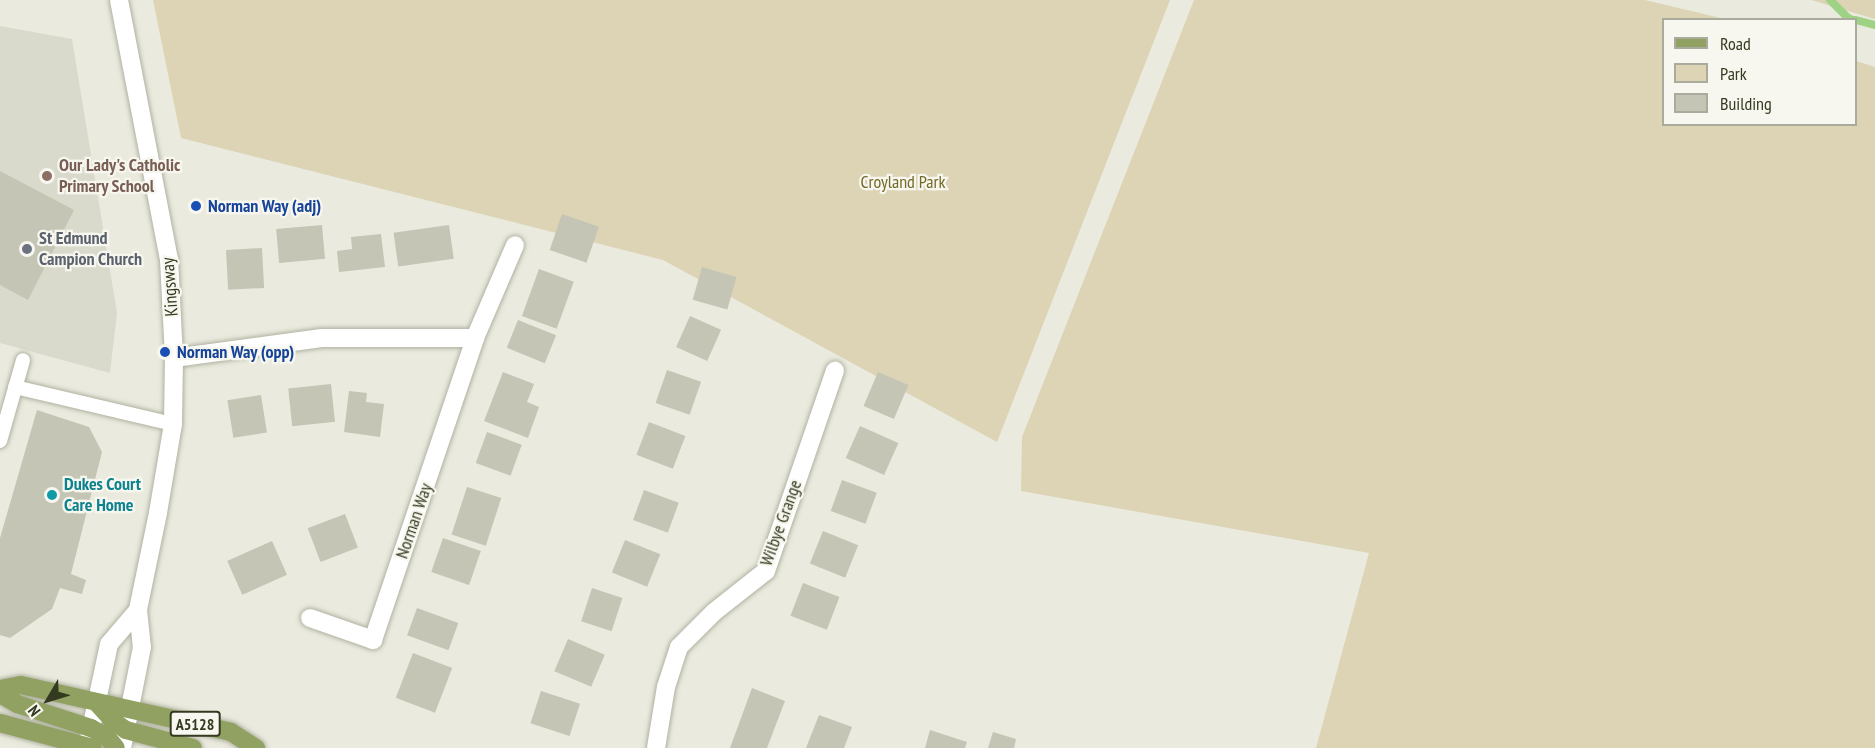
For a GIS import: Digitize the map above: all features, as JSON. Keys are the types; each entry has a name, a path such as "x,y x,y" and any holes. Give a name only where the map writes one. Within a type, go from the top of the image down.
{"main road":[{"name":"A5128","path":"0,692 21,685 231,732 256,748"},
{"name":"A5128","path":"0,692 17,704 91,728 107,737 116,748"},
{"name":"A5128","path":"96,702 112,720 124,739 193,748"},
{"path":"0,723 89,748"}],"street":[{"name":"Kingsway","path":"119,0 169,259 174,358 173,424 138,610 142,647 124,739"},
{"name":"Norman Way","path":"310,618 373,640 475,338 515,245"},
{"path":"174,358 322,338 475,338"},
{"name":"Wilbye Grange","path":"656,748 666,687 679,647 714,612 766,571 835,371"},
{"name":"Kingsway","path":"89,748 96,702 109,644 138,610"}],"lane":[{"path":"0,441 23,360"},
{"path":"15,387 173,424"}],"shaded area":[{"name":"Our Lady's Catholic Primary School","path":"0,26 72,39 117,313 110,373 0,343"}],"green space":[{"name":"Croyland Park","path":"153,0 1170,0 997,442 663,260 181,138"},
{"path":"1194,0 1645,0 1721,18 1662,18 1662,126 1857,126 1857,61 1875,67 1875,748 1316,748 1369,553 1021,491 1022,437"},
{"path":"1811,0 1875,0 1875,19"}],"building":[{"name":"St Edmund Campion Church","path":"0,171 74,210 28,300 0,285"},
{"path":"562,214 599,227 587,263 550,250"},
{"path":"322,225 325,259 279,263 276,229"},
{"path":"449,225 454,259 398,266 394,233"},
{"path":"381,234 385,267 339,272 337,251 352,249 351,237"},
{"path":"262,248 264,288 228,290 226,250"},
{"path":"702,267 737,277 727,310 693,300"},
{"path":"539,269 574,282 557,329 522,316"},
{"path":"690,316 721,330 707,361 676,347"},
{"path":"518,320 556,335 545,363 507,348"},
{"path":"667,370 701,382 690,415 656,403"},
{"path":"503,372 534,384 527,402 539,407 528,438 484,421"},
{"path":"878,372 908,385 894,419 864,406"},
{"path":"331,384 335,422 292,426 288,388"},
{"path":"349,391 367,393 366,402 384,404 380,437 344,432"},
{"path":"261,395 267,433 233,438 227,400"},
{"name":"Dukes Court Care Home","path":"37,410 89,427 102,452 71,574 86,580 82,594 60,588 52,609 10,638 0,635 0,538"},
{"path":"649,422 685,436 673,469 636,455"},
{"path":"860,426 898,443 884,475 846,458"},
{"path":"487,432 522,445 510,476 476,463"},
{"path":"842,480 877,493 865,524 831,511"},
{"path":"467,487 501,498 486,546 452,535"},
{"path":"644,490 679,503 668,533 633,520"},
{"path":"345,514 358,548 321,562 308,528"},
{"path":"823,531 858,545 845,578 810,563"},
{"path":"443,538 481,551 469,585 431,572"},
{"path":"625,540 660,554 647,587 612,572"},
{"path":"272,541 287,575 242,595 227,561"},
{"path":"803,583 839,597 827,630 790,616"},
{"path":"592,588 622,598 612,631 581,621"},
{"path":"417,608 458,623 448,650 407,635"},
{"path":"568,639 605,655 591,687 554,671"},
{"path":"413,653 452,668 435,713 396,698"},
{"path":"752,688 785,701 767,748 730,748"},
{"path":"541,691 580,704 569,736 530,723"},
{"path":"819,715 852,727 844,748 806,748"},
{"path":"930,730 967,742 965,748 925,748"},
{"path":"993,732 1016,739 1014,748 988,748"}],"waterway":[{"path":"1830,0 1848,18"},
{"path":"1857,20 1875,25"}],"place":[{"name":"Our Lady's Catholic Primary School","path":"47,176"},
{"name":"Norman Way (adj)","path":"196,206"},
{"name":"St Edmund Campion Church","path":"27,249"},
{"name":"Norman Way (opp)","path":"165,352"},
{"name":"Dukes Court Care Home","path":"52,495"}]}
